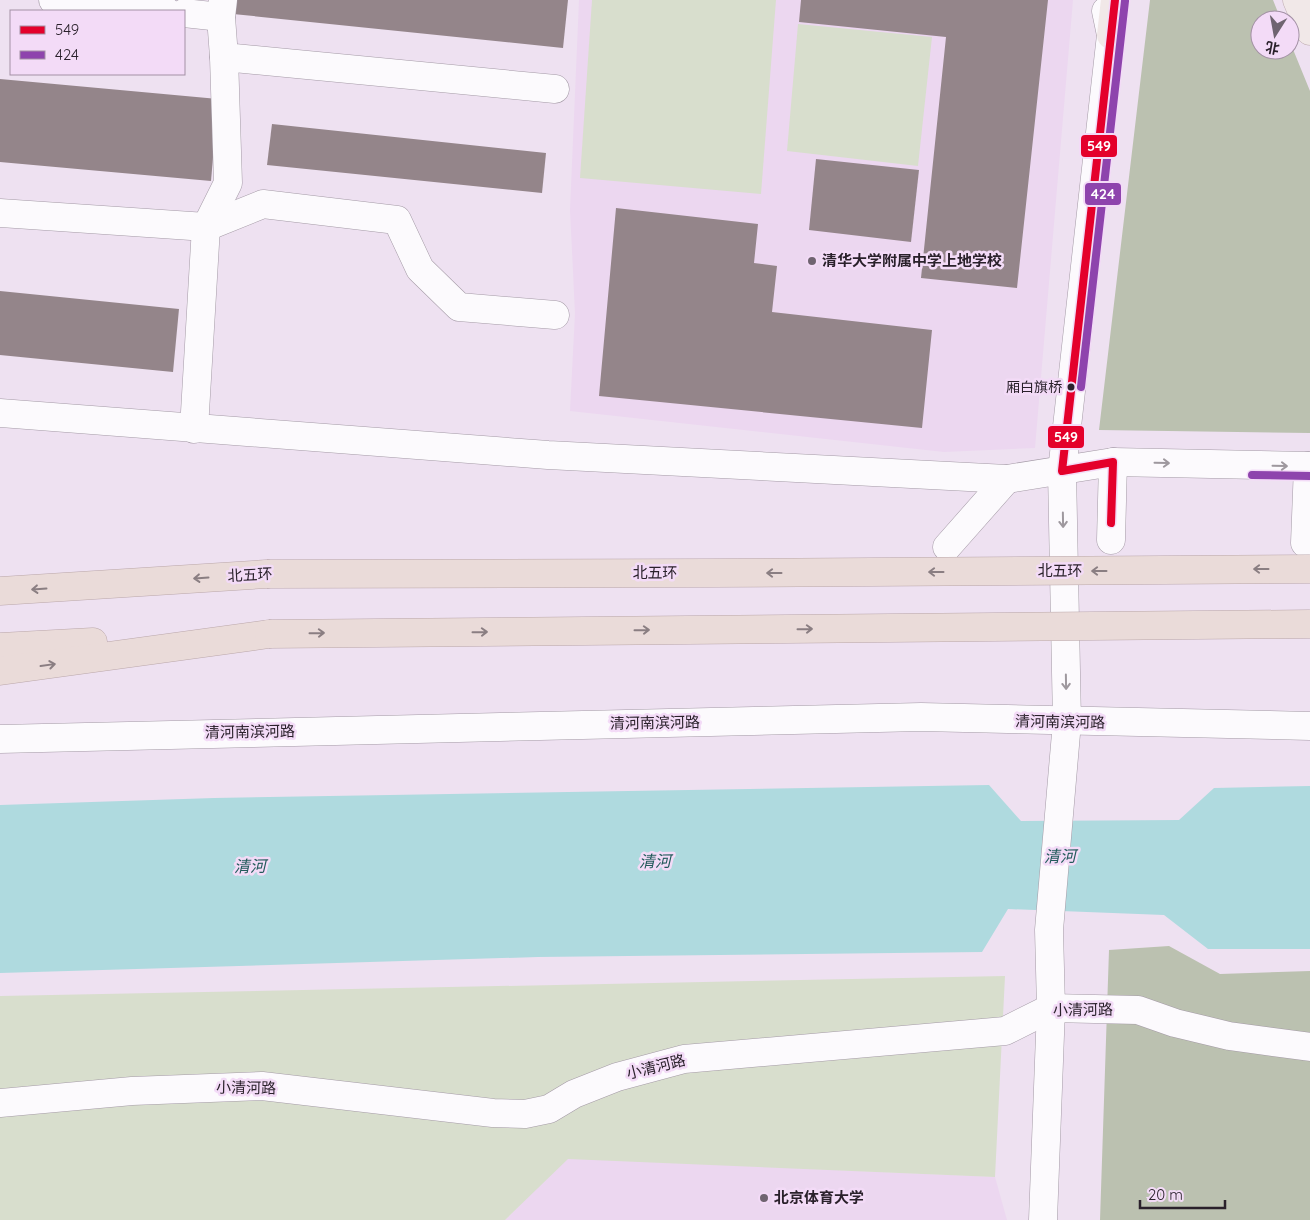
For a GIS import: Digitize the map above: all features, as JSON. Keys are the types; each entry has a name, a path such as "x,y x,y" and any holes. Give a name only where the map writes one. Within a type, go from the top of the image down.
{"highway":[{"name":"北五环","path":"0,591 267,574 723,573 1308,556"},
{"path":"0,647 269,634 1310,624"},
{"path":"0,671 269,634"}],"main road":[{"path":"1111,36 1115,0"},
{"path":"1297,0 1310,31"}],"street":[{"path":"53,0 156,10"},
{"path":"1043,1220 1051,1008 1049,930 1067,722 1062,471 1111,36 1104,0"},
{"path":"185,13 222,8 228,183 206,227 194,429"},
{"path":"224,57 556,89"},
{"path":"0,213 206,227 263,204 397,220 420,268 459,306 554,315"},
{"path":"0,413 558,455 1007,479 1113,462 1309,466 1308,556"},
{"path":"1111,540 1113,462"},
{"path":"947,547 1007,479"},
{"name":"清河南滨河路","path":"0,739 920,717 1067,722 1310,726"},
{"name":"小清河路","path":"0,1103 132,1091 262,1086 493,1113 525,1114 548,1109 574,1094 617,1077 684,1059 1005,1031 1051,1008 1138,1010 1175,1023 1229,1036 1310,1047"}],"shaded area":[{"name":"清华大学附属中学上地学校","path":"579,0 1073,0 1035,448 944,452 570,411 575,313 570,210"},
{"path":"592,0 776,0 761,194 580,178"},
{"path":"1150,0 1273,0 1277,10 1250,10 1250,60 1297,60 1310,91 1310,433 1099,430"},
{"path":"798,24 932,37 918,166 787,151"},
{"path":"1169,946 1220,974 1310,971 1310,1220 1100,1220 1109,950"},
{"path":"1005,976 995,1177 568,1159 505,1220 0,1220 0,996"},
{"name":"北京体育大学","path":"567,1158 995,1177 1007,1220 505,1220"}],"water":[{"name":"清河","path":"989,785 1021,821 1179,820 1214,788 1310,786 1310,949 1208,949 1164,915 1008,909 982,952 538,957 0,973 0,805 214,798"}],"building":[{"path":"234,0 568,0 563,48 233,14"},
{"path":"801,0 1048,0 1017,288 921,278 946,37 799,22"},
{"path":"0,79 218,99 211,181 0,162"},
{"path":"272,124 546,153 542,193 267,165"},
{"path":"816,159 919,170 911,242 809,230"},
{"path":"616,208 758,224 754,263 777,266 772,312 932,330 922,428 599,396"},
{"path":"0,291 179,309 173,372 0,355"}],"transit line":[{"name":"549","path":"1111,523 1113,462 1062,471 1115,0"},
{"name":"424","path":"1081,387 1125,1"},
{"name":"424","path":"1252,475 1310,476"}],"place":[{"name":"清华大学附属中学上地学校","path":"812,261"},
{"name":"厢白旗桥","path":"1071,387"},
{"name":"北京体育大学","path":"764,1198"}]}
